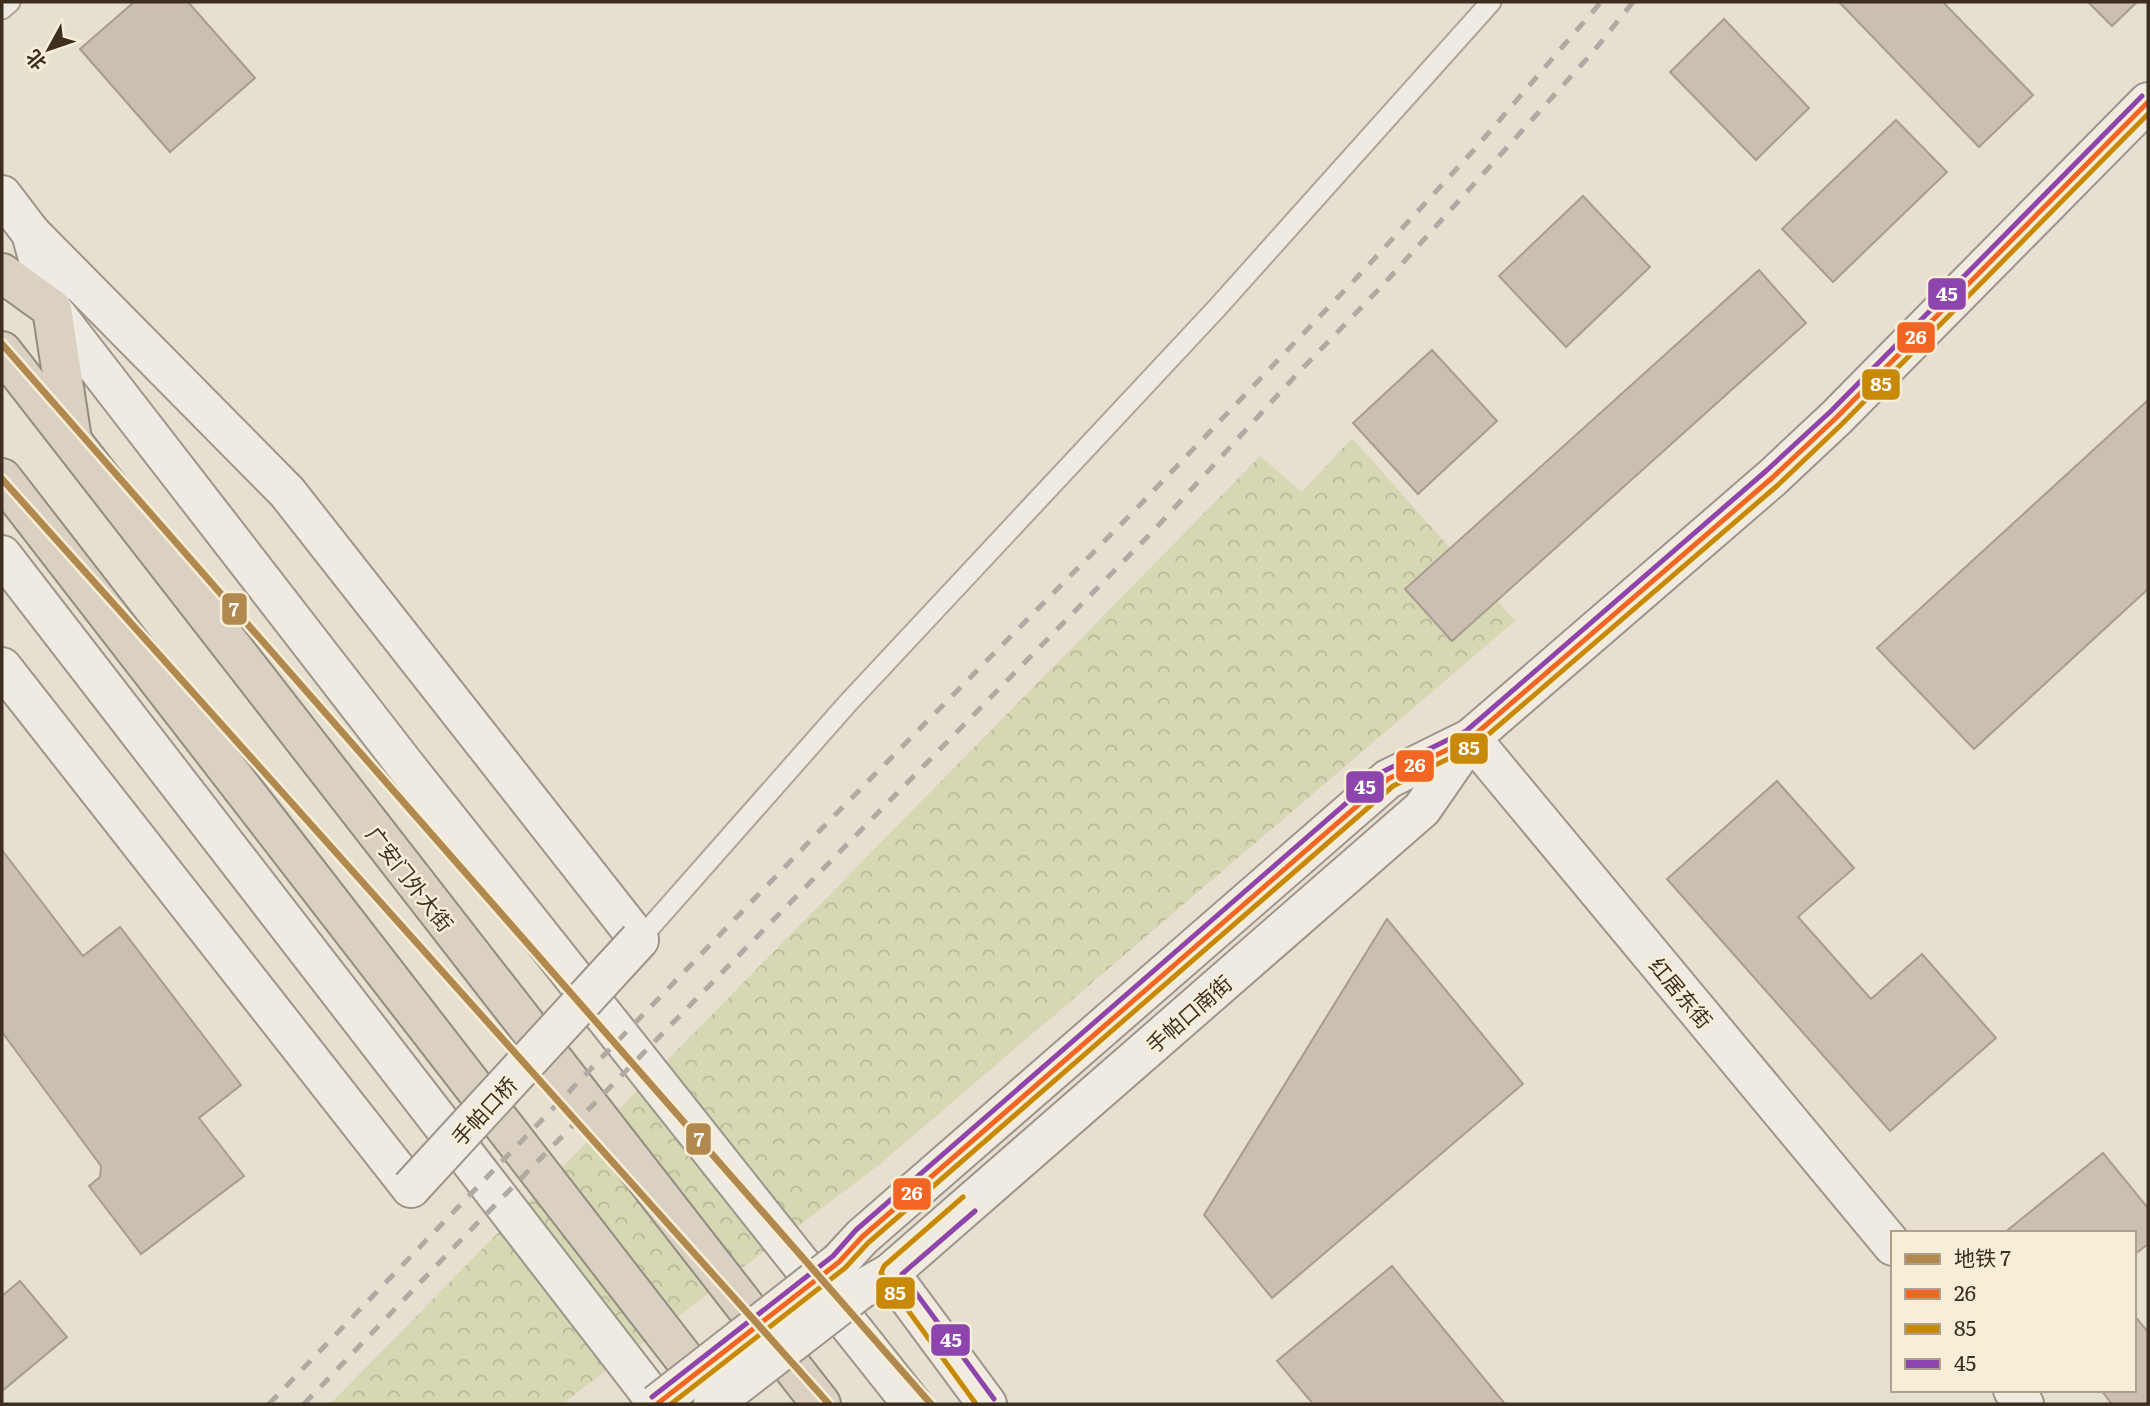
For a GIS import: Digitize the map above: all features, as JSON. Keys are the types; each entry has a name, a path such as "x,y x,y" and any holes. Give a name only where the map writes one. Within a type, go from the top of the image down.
{"highway":[{"path":"2,273 52,310 72,442"},
{"name":"广安门外大街","path":"2,351 821,1404"},
{"path":"2,478 719,1404"}],"street":[{"name":"手帕口南街","path":"863,1275 862,1237 1388,779 1471,738 1772,478 1836,418 2148,102"},
{"path":"2,195 32,233 286,492 639,940"},
{"path":"32,233 52,310 414,776 912,1404"},
{"path":"2,555 658,1404 863,1275"},
{"name":"手帕口桥","path":"2,667 411,1188 639,940"},
{"name":"手帕口南街","path":"863,1275 1422,809 1471,738"},
{"name":"红居东街","path":"1471,738 1891,1244"},
{"path":"713,1404 863,1275"},
{"path":"863,1275 987,1404"}],"lane":[{"path":"2,9 10,2"},
{"path":"639,940 848,703 1217,308 1491,2"}],"green space":[{"path":"1352,438 1515,621 879,1165 562,1404 330,1404 1260,456 1302,492"}],"building":[{"path":"134,2 188,2 255,78 170,152 80,49"},
{"path":"1839,2 1943,2 2033,95 1979,147"},
{"path":"2088,2 2137,2 2112,26"},
{"path":"1724,19 1809,108 1756,160 1670,72"},
{"path":"1896,120 1947,172 1833,282 1782,229"},
{"path":"1583,196 1650,267 1566,347 1499,276"},
{"path":"1759,270 1806,323 1452,641 1405,589"},
{"path":"1432,350 1497,421 1418,494 1353,423"},
{"path":"2148,400 2148,589 1974,749 1877,648"},
{"path":"1777,781 1854,868 1798,917 1871,999 1922,954 1996,1038 1890,1131 1667,879"},
{"path":"2,850 83,956 120,927 241,1085 199,1118 244,1176 141,1254 89,1186 100,1177 101,1166 2,1032"},
{"path":"1387,919 1523,1084 1272,1298 1204,1215"},
{"path":"2103,1153 2148,1208 2148,1244 2136,1253 2136,1231 2006,1231"},
{"path":"1392,1266 1505,1404 1313,1404 1277,1361"},
{"path":"20,1281 67,1337 2,1391 2,1296"},
{"path":"2136,1317 2148,1332 2148,1404 2112,1404 2103,1392 2136,1392"}],"railway":[{"path":"269,1404 1363,271 1473,151 1601,2"},
{"path":"304,1404 1155,529 1382,286 1593,52 1633,2"}],"metro line":[{"name":"7","path":"2,344 931,1404"},
{"name":"7","path":"2,479 829,1404"}],"transit line":[{"name":"45","path":"652,1397 833,1256 856,1230 1382,772 1466,731 1766,471 1830,412 2142,96"},
{"name":"26","path":"657,1404 839,1262 862,1237 1388,779 1471,738 1772,478 1836,418 2148,102"},
{"name":"85","path":"671,1404 845,1268 868,1243 1393,786 1476,745 1778,485 1842,424 2148,114"},
{"name":"85","path":"963,1197 884,1266 881,1273 976,1404"},
{"name":"45","path":"975,1211 902,1274 994,1399"}]}
